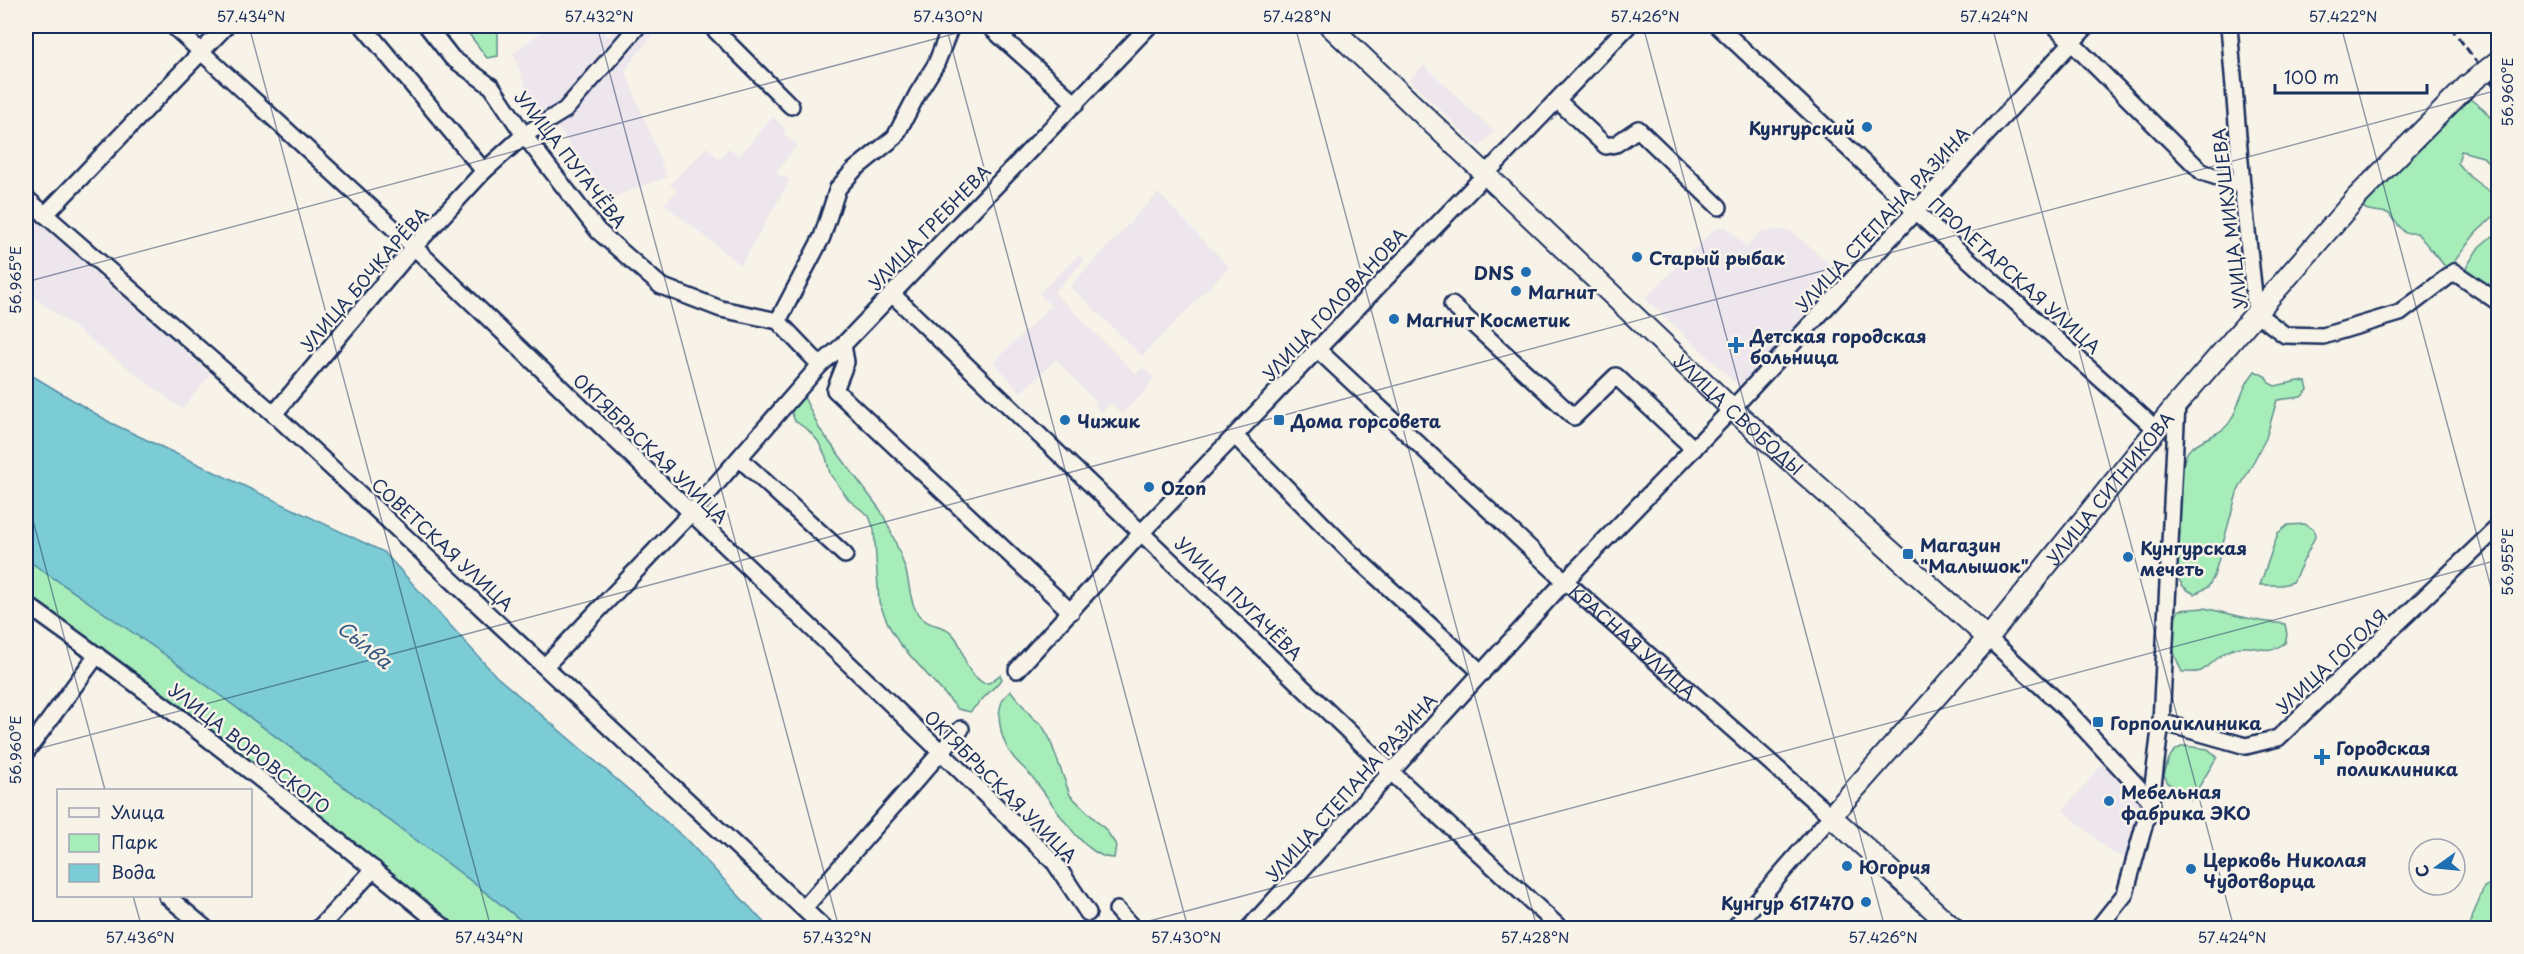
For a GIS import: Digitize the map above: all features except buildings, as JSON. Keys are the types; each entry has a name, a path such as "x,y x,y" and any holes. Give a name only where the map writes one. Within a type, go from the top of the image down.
{"main road":[{"name":"УЛИЦА СВОБОДЫ","path":"1330,26 1732,409 1988,638"},
{"name":"УЛИЦА СИТНИКОВА","path":"1831,816 1988,638 2156,429 2357,197 2468,85 2499,61"},
{"name":"КРАСНАЯ УЛИЦА","path":"1831,816 1953,928"}],"street":[{"name":"ОКТЯБРЬСКАЯ УЛИЦА","path":"172,26 414,247 941,752 1055,863 1088,912"},
{"path":"45,215 226,26"},
{"path":"363,26 484,171"},
{"name":"УЛИЦА ПУГАЧЁВА","path":"428,26 452,58 492,87 524,135 598,231 661,286 721,309 778,321"},
{"name":"УЛИЦА БОЧКАРЁВА","path":"274,414 414,247 484,171 524,135 565,110 638,26"},
{"path":"711,26 791,106"},
{"path":"820,365 778,321 822,237 838,188 854,170 895,137 936,64 951,26"},
{"path":"989,26 1076,104"},
{"name":"УЛИЦА ГРЕБНЕВА","path":"545,666 691,513 820,365 843,345 1149,26"},
{"name":"УЛИЦА ГОЛОВАНОВА","path":"1017,670 1142,532 1628,26"},
{"name":"ПРОЛЕТАРСКАЯ УЛИЦА","path":"1718,26 1916,212 2156,429"},
{"path":"2055,26 2202,172 2242,185"},
{"name":"УЛИЦА СТЕПАНА РАЗИНА","path":"1249,928 1565,581 1732,409 2087,26"},
{"name":"УЛИЦА МИКУШЕВА","path":"2229,26 2242,185 2256,313 2285,335 2323,336 2400,313 2454,272 2499,302"},
{"path":"1558,101 1606,146 1616,144 1638,129 1719,207"},
{"name":"СОВЕТСКАЯ УЛИЦА","path":"26,198 274,414 824,928"},
{"name":"УЛИЦА ПУГАЧЁВА","path":"892,294 1391,772 1560,928"},
{"path":"1452,305 1574,417 1616,376 1694,449"},
{"path":"843,345 846,363 835,390 1071,612"},
{"name":"КРАСНАЯ УЛИЦА","path":"1318,350 1565,581 1831,816"},
{"path":"2098,928 2125,894 2151,801 2161,722 2177,404"},
{"path":"1236,436 1353,555 1482,673"},
{"path":"739,458 844,555"},
{"name":"УЛИЦА ГОГОЛЯ","path":"2161,722 2246,746 2278,738 2499,527"},
{"name":"УЛИЦА ВОРОВСКОГО","path":"26,604 98,655 374,869 445,928"},
{"name":"УЛИЦА СВОБОДЫ","path":"1988,638 2067,710 2151,801"},
{"path":"26,752 98,655"},
{"path":"804,908 961,729"},
{"name":"УЛИЦА СИТНИКОВА","path":"1734,928 1831,816"},
{"path":"320,928 374,869"},
{"path":"168,897 205,928"},
{"path":"1117,910 1133,928"}],"shaded area":[{"path":"603,26 604,35 610,36 617,26 660,26 625,70 667,177 610,198 554,123 540,118 528,119 530,97 513,53 541,32 557,28"},
{"path":"1424,65 1494,132 1479,147 1409,80"},
{"path":"773,117 786,129 783,133 797,145 776,173 790,180 741,265 664,204 677,191 670,184 707,147 719,159 729,148 739,156"},
{"path":"1158,193 1229,267 1142,356 1070,286"},
{"path":"26,212 211,374 182,409 26,291"},
{"name":"Детская городская больница","path":"1726,226 1746,247 1761,231 1790,230 1841,274 1740,387 1645,298 1715,229"},
{"path":"1079,255 1084,261 1054,292 1136,374 1143,368 1154,378 1148,385 1149,387 1122,414 1111,404 1102,412 1095,406 1097,403 1056,360 1021,392 994,362 1051,306 1039,293"},
{"path":"2106,760 2146,802 2129,859 2111,852 2063,810"}],"green space":[{"path":"463,26 495,26 498,34 498,56 487,58"},
{"path":"2458,99 2470,99 2484,110 2498,127 2498,172 2483,157 2461,151 2458,163 2470,177 2498,198 2498,212 2475,234 2448,270 2417,233 2405,233 2388,213 2368,210 2360,206"},
{"path":"2498,231 2498,292 2465,269 2479,247"},
{"path":"2255,371 2265,376 2269,383 2275,386 2298,381 2306,382 2308,390 2301,397 2277,400 2266,438 2237,493 2214,576 2208,587 2195,594 2184,587 2178,576 2178,509 2185,457 2195,445 2227,425"},
{"path":"804,397 819,428 881,511 901,555 915,610 927,622 952,633 959,643 967,666 975,677 983,683 989,683 1000,675 1002,679 970,712 958,709 899,643 889,626 879,602 874,529 869,516 849,500 830,474 826,457 818,441 795,421 791,411"},
{"path":"2305,524 2314,530 2315,537 2293,582 2282,585 2260,585 2278,533 2288,525"},
{"path":"26,559 164,654 458,871 531,928 446,928 26,601"},
{"path":"2204,608 2260,621 2285,624 2287,635 2285,643 2272,649 2236,648 2226,652 2201,671 2182,672 2172,641 2175,618 2179,610"},
{"path":"1011,691 1032,717 1042,725 1049,737 1070,795 1106,830 1116,845 1114,858 1103,856 1082,841 1009,751 1002,733 999,714 1005,697"},
{"path":"2184,746 2208,749 2217,757 2191,800 2168,783 2164,775 2172,754"},
{"path":"2498,876 2498,928 2468,928 2484,887 2495,882"}],"water":[{"name":"Сы́лва","path":"26,372 111,423 384,552 496,676 686,839 769,928 531,928 458,871 164,654 26,559"}],"railway":[{"path":"2450,26 2498,91"}],"place":[{"name":"Кунгурский","path":"1867,127"},
{"name":"Старый рыбак","path":"1637,257"},
{"name":"DNS","path":"1526,272"},
{"name":"Магнит","path":"1516,291"},
{"name":"Магнит Косметик","path":"1394,319"},
{"name":"Детская городская больница","path":"1736,345"},
{"name":"Чижик","path":"1065,420"},
{"name":"Дома горсовета","path":"1279,420"},
{"name":"Ozon","path":"1149,487"},
{"name":"Магазин \"Малышок\"","path":"1908,554"},
{"name":"Кунгурская мечеть","path":"2128,557"},
{"name":"Горполиклиника","path":"2098,722"},
{"name":"Городская поликлиника","path":"2322,757"},
{"name":"Мебельная фабрика ЭКО","path":"2109,801"},
{"name":"Югория","path":"1847,866"},
{"name":"Церковь Николая Чудотворца","path":"2191,869"},
{"name":"Кунгур 617470","path":"1866,902"}]}
